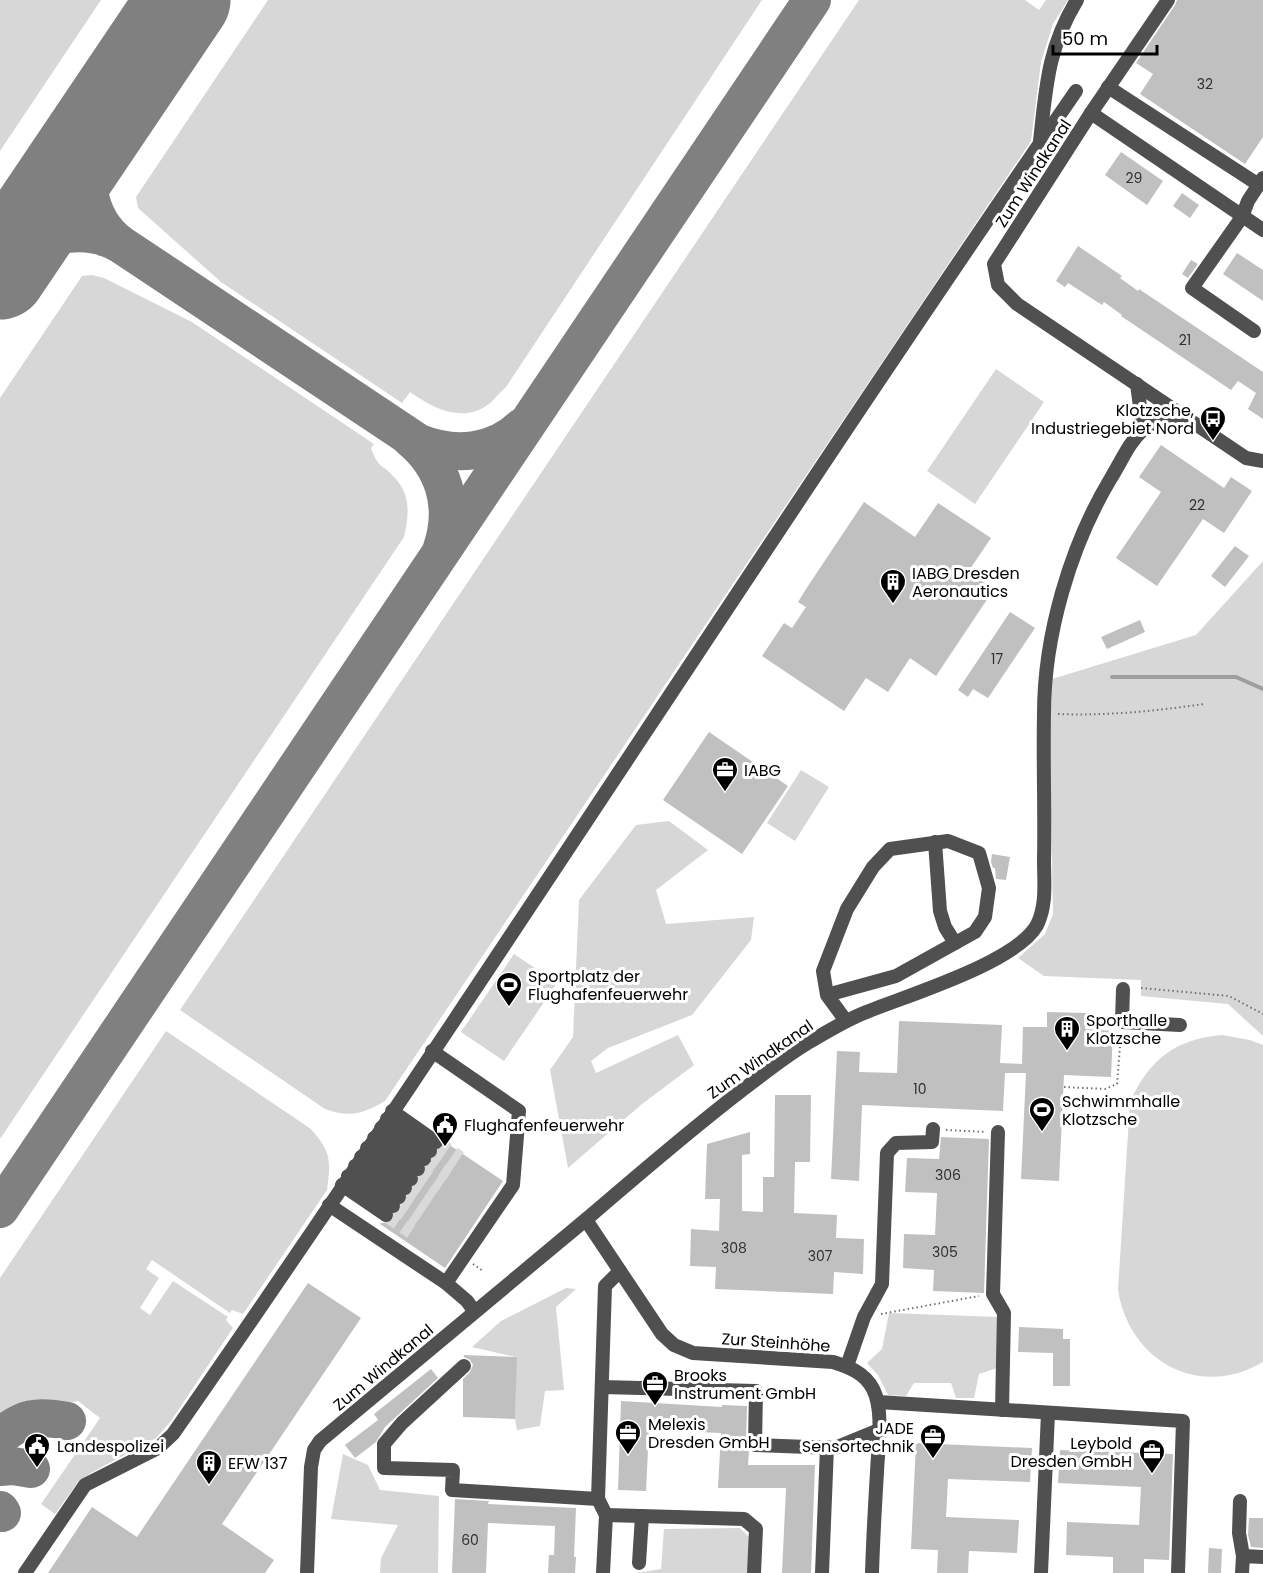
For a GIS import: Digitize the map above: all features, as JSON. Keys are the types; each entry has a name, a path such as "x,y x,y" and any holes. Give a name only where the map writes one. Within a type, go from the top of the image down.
{"street":[{"path":"1040,143 1047,78 1052,57 1063,24 1077,0"},
{"path":"1091,112 1168,0"},
{"path":"1108,87 1261,182 1248,201 1242,217 1192,288 1254,331"},
{"path":"25,1573 85,1485 158,1448 173,1434 549,880 620,769 944,282 1076,91"},
{"name":"Zum Windkanal","path":"1263,230 1091,112 994,264 998,285 1017,304 1246,458 1263,460"},
{"path":"1137,384 1141,414 1140,430"},
{"path":"1140,430 1160,419 1183,415"},
{"name":"Zum Windkanal","path":"307,1573 310,1467 314,1450 320,1441 710,1115 801,1047 846,1021 945,982 1002,956 1035,929 1043,910 1044,713 1053,631 1069,571 1082,536 1100,498 1140,430"},
{"path":"827,995 896,976 975,932 986,917 988,888 979,853 948,841 935,842 890,849 873,867 847,909 823,971 827,995 846,1021"},
{"path":"935,842 940,911 945,927 955,943"},
{"path":"1123,989 1122,1022 1180,1025"},
{"path":"432,1051 519,1111 513,1185 446,1283"},
{"path":"846,1366 864,1317 882,1284 887,1153 896,1143 932,1142 933,1129"},
{"path":"998,1132 993,1294 1004,1313 1002,1410"},
{"path":"367,1148 411,1178"},
{"path":"367,1148 411,1178"},
{"path":"367,1148 411,1178"},
{"path":"367,1148 411,1178"},
{"path":"367,1148 411,1178"},
{"path":"329,1205 446,1283 467,1301 474,1311"},
{"name":"Zur Steinhöhe","path":"586,1220 662,1334 674,1345 693,1353 833,1362 863,1375 873,1389 878,1402 879,1430 872,1573"},
{"path":"603,1573 606,1515 598,1499 605,1286 620,1271"},
{"path":"464,1366 402,1423 384,1444 384,1468 453,1470 452,1490 598,1499"},
{"path":"602,1386 756,1392 755,1445 835,1448 879,1430"},
{"path":"878,1402 1183,1421 1179,1573"},
{"path":"1041,1573 1048,1413"},
{"path":"822,1573 827,1447"},
{"path":"1240,1501 1239,1533 1243,1556 1242,1573"},
{"path":"606,1515 744,1519 756,1529 754,1573"},
{"path":"639,1563 642,1516"},
{"path":"1243,1556 1263,1557"}],"path":[{"path":"1044,713 1094,715 1149,712 1204,704"},
{"path":"1141,988 1229,996 1263,1014"},
{"path":"1064,1087 1105,1089 1117,1084 1122,1022"},
{"path":"933,1129 998,1132"},
{"path":"864,1317 993,1294"}],"shaded area":[{"path":"0,0 101,0 0,151"},
{"path":"268,0 762,0 506,387 489,404 479,410 458,413 438,408 410,392 402,403 221,282 138,208 136,197"},
{"path":"859,0 1025,0 1039,10 1046,0 1068,0 1053,24 1041,62 1031,141 385,1101 370,1109 349,1114 325,1109 180,1010"},
{"path":"92,275 104,278 192,322 374,444 371,448 376,460 391,473 404,491 407,521 404,537 0,1139 0,398 82,276"},
{"path":"996,369 1044,402 975,504 927,471"},
{"path":"1263,561 1263,1036 1228,1004 1141,996 1141,980 1044,976 1018,958 1045,934 1053,914 1049,713 1052,679 1196,635"},
{"path":"801,770 829,787 795,841 767,823"},
{"path":"669,821 708,850 656,890 666,924 754,917 751,940 692,1015 608,1048 591,1061 596,1073 678,1035 694,1065 642,1104 568,1168 550,1070 573,1037 579,900 636,825"},
{"name":"Sportplatz der Flughafenfeuerwehr","path":"514,954 557,983 504,1061 461,1032"},
{"path":"166,1031 311,1129 326,1150 328,1157 327,1190 243,1314 232,1310 230,1313 152,1260 146,1269 159,1278 140,1308 150,1315 173,1281 228,1317 226,1320 233,1328 171,1421 156,1438 78,1482 55,1514 41,1504 100,1418 78,1401 16,1412 0,1426 0,1278"},
{"path":"1222,1035 1263,1045 1263,1362 1239,1373 1215,1377 1192,1375 1171,1367 1152,1354 1136,1337 1125,1315 1118,1290 1130,1102 1146,1074 1166,1054 1191,1041"},
{"path":"566,1288 576,1289 556,1307 564,1390 545,1391 540,1426 517,1430 515,1419 516,1357 472,1347 501,1321"},
{"path":"889,1313 998,1317 997,1368 979,1374 974,1398 956,1398 951,1383 914,1383 906,1396 888,1395 878,1375 867,1363 882,1349"},
{"path":"343,1454 368,1465 380,1490 439,1496 438,1573 380,1573 381,1558 398,1525 331,1519"},
{"path":"740,1528 751,1539 749,1573 636,1573 661,1569 664,1529"}],"building":[{"path":"1177,0 1263,0 1263,137 1245,164 1140,94 1153,74 1136,63"},
{"path":"1121,152 1163,181 1147,205 1105,175"},
{"path":"1182,193 1199,205 1190,218 1173,206"},
{"path":"1078,246 1122,276 1120,278 1138,291 1139,289 1263,372 1263,419 1248,409 1256,393 1238,381 1231,390 1121,316 1104,302 1102,305 1068,283 1065,287 1056,281"},
{"path":"1237,253 1263,270 1263,301 1223,274"},
{"path":"1191,260 1198,264 1188,278 1182,274"},
{"path":"1161,445 1224,488 1231,477 1252,491 1224,533 1203,519 1157,586 1116,558 1161,492 1139,477"},
{"name":"IABG Dresden Aeronautics","path":"864,502 915,537 938,503 991,538 968,572 994,589 936,676 910,658 888,692 866,678 844,711 762,656 784,623 792,628 806,607 798,602"},
{"path":"1235,546 1249,556 1225,587 1211,576"},
{"path":"1010,612 1035,628 988,698 973,689 968,697 958,690"},
{"path":"1140,620 1145,632 1107,649 1101,637"},
{"name":"IABG","path":"709,732 788,786 742,854 663,800"},
{"path":"992,854 1010,857 1006,880 996,879 995,868 991,862"},
{"path":"1047,1012 1086,1013 1085,1029 1113,1031 1111,1077 1064,1075 1059,1181 1021,1179 1026,1073 1005,1073 1003,1111 862,1105 859,1181 831,1179 837,1051 860,1052 859,1072 897,1073 899,1021 1002,1025 1000,1063 1022,1064 1023,1027 1047,1027"},
{"path":"775,1095 811,1095 810,1162 795,1162 794,1213 837,1215 836,1238 864,1239 863,1274 834,1272 833,1294 715,1289 716,1267 690,1266 691,1229 719,1231 720,1199 705,1199 707,1144 750,1132 750,1154 742,1155 742,1211 763,1212 763,1177 774,1177"},
{"path":"941,1137 989,1139 984,1293 933,1291 934,1270 903,1268 904,1234 935,1235 937,1193 905,1192 907,1158 939,1159"},
{"path":"445,1142 503,1181 445,1268 380,1224 393,1221 408,1196 413,1193 414,1187 419,1184 420,1178 425,1175 427,1167 438,1156"},
{"path":"308,1283 361,1318 222,1524 274,1560 265,1573 48,1573 92,1507 137,1537"},
{"path":"1019,1327 1063,1329 1063,1339 1070,1339 1070,1386 1053,1386 1053,1353 1018,1352"},
{"path":"464,1355 517,1357 515,1419 463,1417 463,1379 473,1365"},
{"path":"431,1369 438,1378 385,1427 376,1442 355,1458 345,1445 378,1420 374,1414"},
{"path":"621,1401 722,1407 722,1405 747,1406 748,1465 815,1465 811,1573 782,1573 786,1488 718,1488 721,1433 649,1430 646,1491 618,1490"},
{"path":"916,1443 1032,1448 1030,1482 948,1479 946,1517 1019,1520 1017,1553 969,1551 968,1573 937,1573 938,1550 911,1549"},
{"path":"1060,1450 1173,1454 1169,1560 1144,1559 1144,1573 1113,1573 1113,1557 1066,1555 1067,1522 1139,1525 1141,1487 1058,1483"},
{"path":"455,1499 489,1501 488,1504 576,1508 575,1573 548,1573 549,1555 554,1555 555,1526 488,1523 486,1573 452,1573"},
{"path":"1249,1518 1263,1518 1263,1548 1251,1547 1248,1535"},
{"path":"1209,1548 1222,1549 1221,1573 1208,1573"}],"waterway":[{"path":"1112,677 1236,677 1263,689"}],"taxiway":[{"path":"0,1209 812,0"},
{"path":"100,125 89,156 89,189 92,205 99,219 108,233 120,244 419,443 446,450 486,448 499,443 522,427"},
{"path":"2,270 27,248 57,236 89,234 105,237 120,244"},
{"path":"410,438 431,461 444,488 448,517 442,548"},
{"path":"0,1437 16,1425 31,1419 47,1418 67,1421"},
{"path":"0,1467 13,1466 31,1469"}],"runway":[{"path":"0,273 184,0"}],"tunnel":[{"path":"436,1142 460,1158"},
{"path":"430,1151 454,1167"},
{"path":"424,1159 449,1175"},
{"path":"418,1169 442,1185"},
{"path":"411,1179 435,1195"},
{"path":"405,1188 429,1204"},
{"path":"399,1197 423,1213"},
{"path":"393,1206 417,1222"},
{"path":"386,1215 411,1232"}],"place":[{"name":"Klotzsche, Industriegebiet Nord","path":"1213,442"},
{"name":"IABG Dresden Aeronautics","path":"893,605"},
{"name":"IABG","path":"725,793"},
{"name":"Sportplatz der Flughafenfeuerwehr","path":"509,1008"},
{"name":"Sporthalle Klotzsche","path":"1067,1052"},
{"name":"Schwimmhalle Klotzsche","path":"1042,1133"},
{"name":"Flughafenfeuerwehr","path":"445,1148"},
{"name":"Brooks Instrument GmbH","path":"655,1407"},
{"name":"Melexis Dresden GmbH","path":"628,1456"},
{"name":"JADE Sensortechnik","path":"933,1460"},
{"name":"Landespolizei","path":"37,1469"},
{"name":"Leybold Dresden GmbH","path":"1152,1475"},
{"name":"EFW 137","path":"209,1486"}]}
